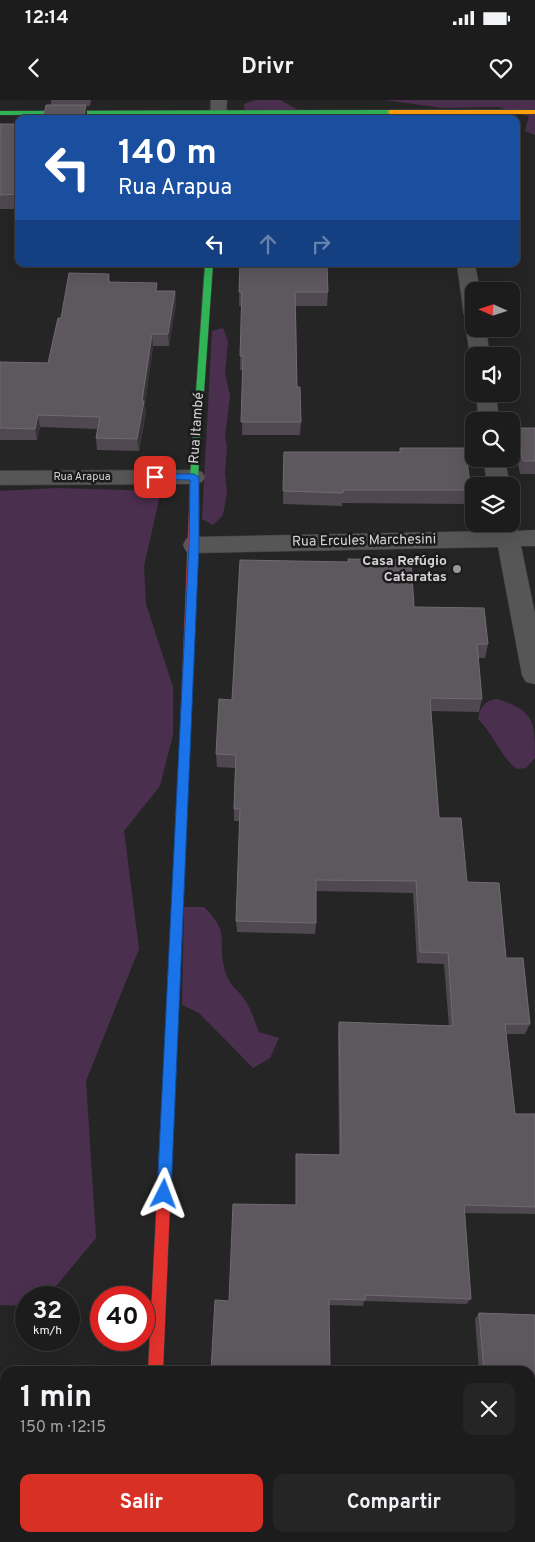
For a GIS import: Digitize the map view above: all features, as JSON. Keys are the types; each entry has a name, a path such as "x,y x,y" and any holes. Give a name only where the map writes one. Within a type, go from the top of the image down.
{"street":[{"path":"0,113 219,110 441,115 535,112"},
{"name":"Rua Itambé","path":"155,1366 194,545 194,477 208,267"},
{"path":"466,267 469,282"},
{"name":"Rua Arapua","path":"0,478 194,477"},
{"name":"Rua Ercules Marchesini","path":"194,545 484,532"},
{"path":"506,532 535,675"},
{"name":"Rua Ercules Marchesini","path":"510,532 535,538"}],"shaded area":[{"path":"255,100 280,100 304,113 332,115 245,115 244,104"},
{"path":"384,100 535,100 535,135 525,131 529,116 498,107 444,108"},
{"path":"223,328 228,341 225,373 230,396 225,437 227,447 225,473 227,493 223,515 213,525 202,519 212,331"},
{"path":"56,488 161,491 144,566 146,604 173,687 173,735 160,786 124,831 139,949 86,1081 96,1238 56,1286 15,1286 15,1306 0,1305 0,491"},
{"path":"497,699 526,713 533,727 535,758 526,768 517,769 512,765 478,719 484,705"},
{"path":"184,907 204,907 213,916 221,931 223,960 229,981 245,1000 259,1032 279,1038 270,1058 253,1068 199,1013 182,1005"}],"building":[{"path":"46,105 86,105 84,115 44,115"},
{"path":"0,124 15,124 15,194 0,195"},
{"path":"240,267 327,267 328,292 295,292 297,387 300,387 301,422 241,422 243,356 240,356 242,292 239,292"},
{"path":"69,273 109,274 108,282 157,283 156,291 175,291 168,334 152,334 142,401 144,401 137,439 96,438 100,417 38,415 35,429 0,428 0,362 48,363 58,318 61,318"},
{"path":"520,428 535,428 535,461 523,461"},
{"path":"400,448 465,448 465,467 468,467 469,477 465,477 465,490 343,490 343,493 283,491 284,452 400,452"},
{"path":"348,559 411,560 414,607 484,608 488,644 477,644 482,699 430,698 439,818 461,818 467,882 499,883 506,958 523,958 530,1024 505,1024 515,1114 535,1114 535,1207 464,1205 471,1299 365,1295 365,1300 329,1299 330,1366 211,1366 215,1300 229,1301 233,1204 296,1205 296,1154 341,1155 339,1022 453,1026 448,953 420,952 416,881 316,880 316,923 236,921 240,809 234,809 236,755 216,754 219,699 232,700 240,560 348,562"},
{"path":"479,1313 535,1315 535,1366 484,1366"}],"traffic: fast":[{"path":"0,113 390,112"},
{"path":"194,511 194,477 209,267"},
{"path":"170,1060 185,735"}],"traffic: slow":[{"path":"390,112 535,112"}],"traffic: jam":[{"path":"185,735 194,511"},
{"path":"155,1366 170,1060"}],"place":[{"name":"Casa Refúgio Cataratas","path":"457,569"}],"route":[{"path":"155,477 194,477 194,545 164,1194"}]}
